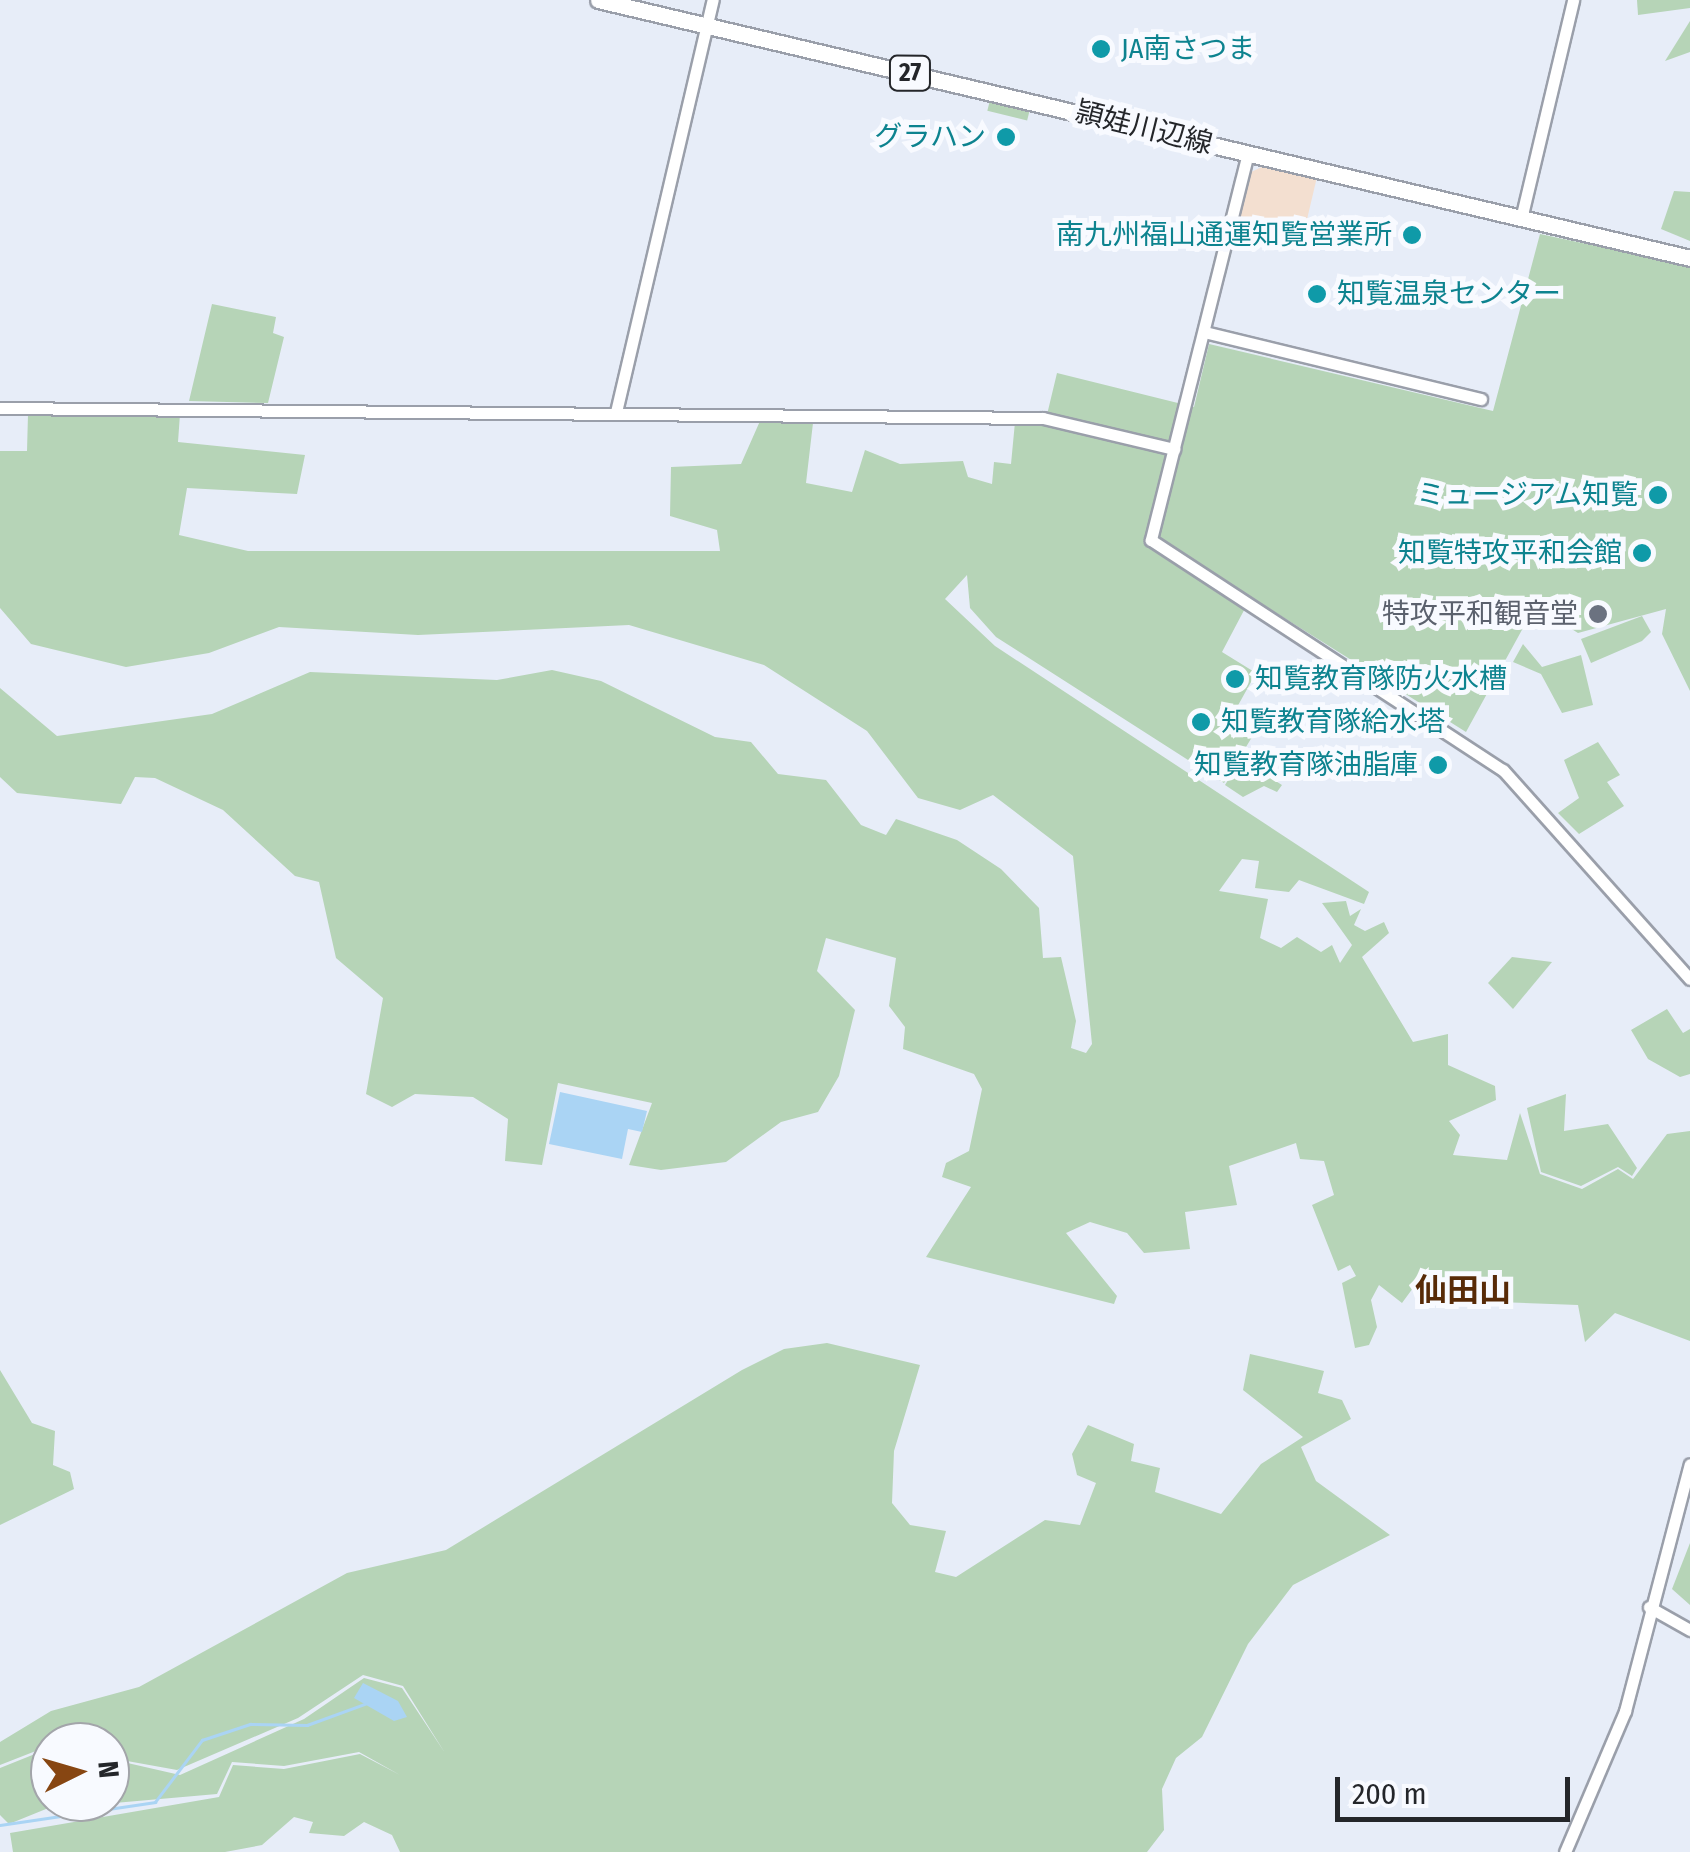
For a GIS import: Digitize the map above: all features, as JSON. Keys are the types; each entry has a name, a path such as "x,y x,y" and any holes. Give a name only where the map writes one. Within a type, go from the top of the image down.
{"main road":[{"name":"頴娃川辺線","path":"598,0 1690,258"}],"street":[{"path":"616,412 714,0"},
{"path":"1521,219 1573,0"},
{"path":"1248,154 1174,450 1150,525 1154,546 1465,739 1595,866 1690,979"},
{"path":"1204,332 1480,399"},
{"path":"0,408 1042,418 1174,450"},
{"path":"1566,1852 1626,1710 1649,1608 1690,1464"},
{"path":"1649,1608 1690,1630"}],"shaded area":[{"path":"1266,165 1317,177 1304,232 1239,216 1249,173"}],"green space":[{"path":"1637,0 1690,0 1690,8 1638,15"},
{"path":"1690,21 1690,52 1665,61"},
{"path":"990,100 1030,110 1027,121 987,111"},
{"path":"1674,191 1690,192 1690,241 1661,229"},
{"path":"1540,234 1690,266 1690,691 1662,634 1666,609 1578,633 1535,606 1466,732 1251,597 1222,652 1256,673 1236,709 1260,724 1224,783 996,637 970,608 967,575 945,599 995,646 1369,892 1364,904 1299,880 1289,892 1255,888 1259,861 1242,859 1219,891 1268,899 1260,938 1281,948 1297,937 1321,952 1332,945 1340,963 1352,945 1322,903 1346,901 1350,916 1361,909 1354,925 1365,931 1384,922 1389,933 1362,957 1413,1042 1448,1034 1448,1065 1495,1086 1496,1100 1449,1121 1460,1135 1453,1155 1507,1160 1520,1113 1540,1174 1582,1189 1618,1169 1633,1179 1667,1134 1690,1131 1690,1341 1615,1313 1585,1342 1578,1305 1498,1302 1495,1287 1443,1285 1435,1300 1413,1288 1402,1303 1379,1285 1371,1300 1377,1327 1369,1345 1355,1348 1342,1283 1356,1276 1350,1265 1338,1271 1312,1205 1334,1195 1324,1161 1300,1159 1296,1143 1229,1166 1237,1205 1185,1212 1190,1249 1144,1253 1127,1233 1090,1222 1066,1233 1117,1296 1114,1304 926,1257 971,1187 942,1177 946,1163 969,1151 982,1089 974,1074 903,1049 905,1027 889,1006 896,958 826,938 817,971 855,1010 839,1076 818,1112 781,1122 726,1162 661,1170 629,1165 652,1103 558,1083 542,1165 505,1161 508,1119 473,1097 415,1094 392,1107 366,1094 383,998 336,958 319,882 295,876 223,810 155,778 135,777 121,804 17,793 0,777 0,688 57,736 212,714 310,672 497,680 552,670 601,681 715,737 751,742 778,774 826,780 861,825 886,835 896,819 957,840 1001,869 1039,908 1043,958 1061,957 1076,1021 1071,1048 1086,1053 1092,1044 1073,856 993,795 960,810 918,798 867,731 764,665 629,625 418,635 279,627 209,653 126,667 31,644 0,608 0,451 27,451 28,414 180,414 178,442 305,455 297,494 187,488 179,535 248,551 720,551 717,530 670,516 671,467 741,464 760,421 813,423 806,483 852,492 865,450 900,464 963,461 968,477 992,484 994,462 1011,464 1015,422 1045,423 1057,373 1194,407 1209,344 1493,411"},
{"path":"212,304 276,317 273,333 284,337 268,403 189,401"},
{"path":"1642,616 1651,632 1642,641 1591,663 1581,639"},
{"path":"1523,644 1542,667 1581,655 1593,705 1562,713 1541,674 1513,662"},
{"path":"1598,742 1620,775 1607,782 1624,806 1579,834 1558,813 1579,798 1564,760"},
{"path":"1241,759 1282,785 1277,792 1264,786 1243,797 1225,785"},
{"path":"1512,957 1552,962 1513,1009 1488,983"},
{"path":"1667,1009 1683,1033 1690,1029 1690,1074 1680,1077 1648,1059 1631,1030"},
{"path":"1566,1094 1564,1131 1608,1124 1637,1168 1632,1176 1618,1167 1581,1186 1541,1172 1527,1108"},
{"path":"827,1343 920,1365 894,1451 892,1503 910,1525 946,1531 935,1572 956,1577 1045,1520 1080,1525 1096,1483 1077,1475 1072,1454 1088,1425 1134,1444 1131,1461 1160,1468 1155,1492 1221,1514 1261,1464 1303,1437 1243,1390 1250,1354 1324,1371 1318,1393 1342,1400 1351,1419 1301,1447 1316,1481 1390,1535 1293,1585 1248,1644 1202,1737 1176,1758 1162,1789 1164,1830 1147,1852 400,1852 392,1835 364,1822 344,1836 309,1833 313,1822 294,1817 262,1845 225,1852 13,1852 10,1833 74,1822 130,1822 130,1812 219,1797 233,1765 284,1769 360,1754 400,1775 359,1752 284,1766 232,1762 217,1794 130,1802 130,1764 180,1775 304,1719 364,1678 402,1688 445,1753 403,1686 363,1675 298,1718 177,1770 130,1762 130,1722 33,1722 51,1711 139,1687 347,1573 446,1550 742,1370 784,1349"},
{"path":"0,1370 32,1423 55,1431 53,1465 70,1472 74,1489 0,1525"},
{"path":"1690,1543 1690,1605 1672,1589"},
{"path":"30,1724 30,1753 0,1765 0,1742"},
{"path":"30,1756 30,1815 9,1824 0,1815 0,1768"}],"water":[{"path":"560,1092 647,1111 642,1132 628,1129 622,1159 549,1144"},
{"path":"363,1683 398,1701 407,1717 394,1721 354,1698"}],"waterway":[{"path":"0,1825 155,1802 202,1740 250,1724 307,1725 367,1703"}],"place":[{"name":"JA南さつま","path":"1101,49"},
{"name":"グラハン","path":"1006,137"},
{"name":"南九州福山通運知覧営業所","path":"1412,235"},
{"name":"知覧温泉センター","path":"1317,294"},
{"name":"ミュージアム知覧","path":"1658,495"},
{"name":"知覧特攻平和会館","path":"1642,553"},
{"name":"特攻平和観音堂","path":"1598,614"},
{"name":"知覧教育隊防火水槽","path":"1235,679"},
{"name":"知覧教育隊給水塔","path":"1201,722"},
{"name":"知覧教育隊油脂庫","path":"1438,765"}],"district":[{"name":"仙田山","path":"1463,1290"}]}
